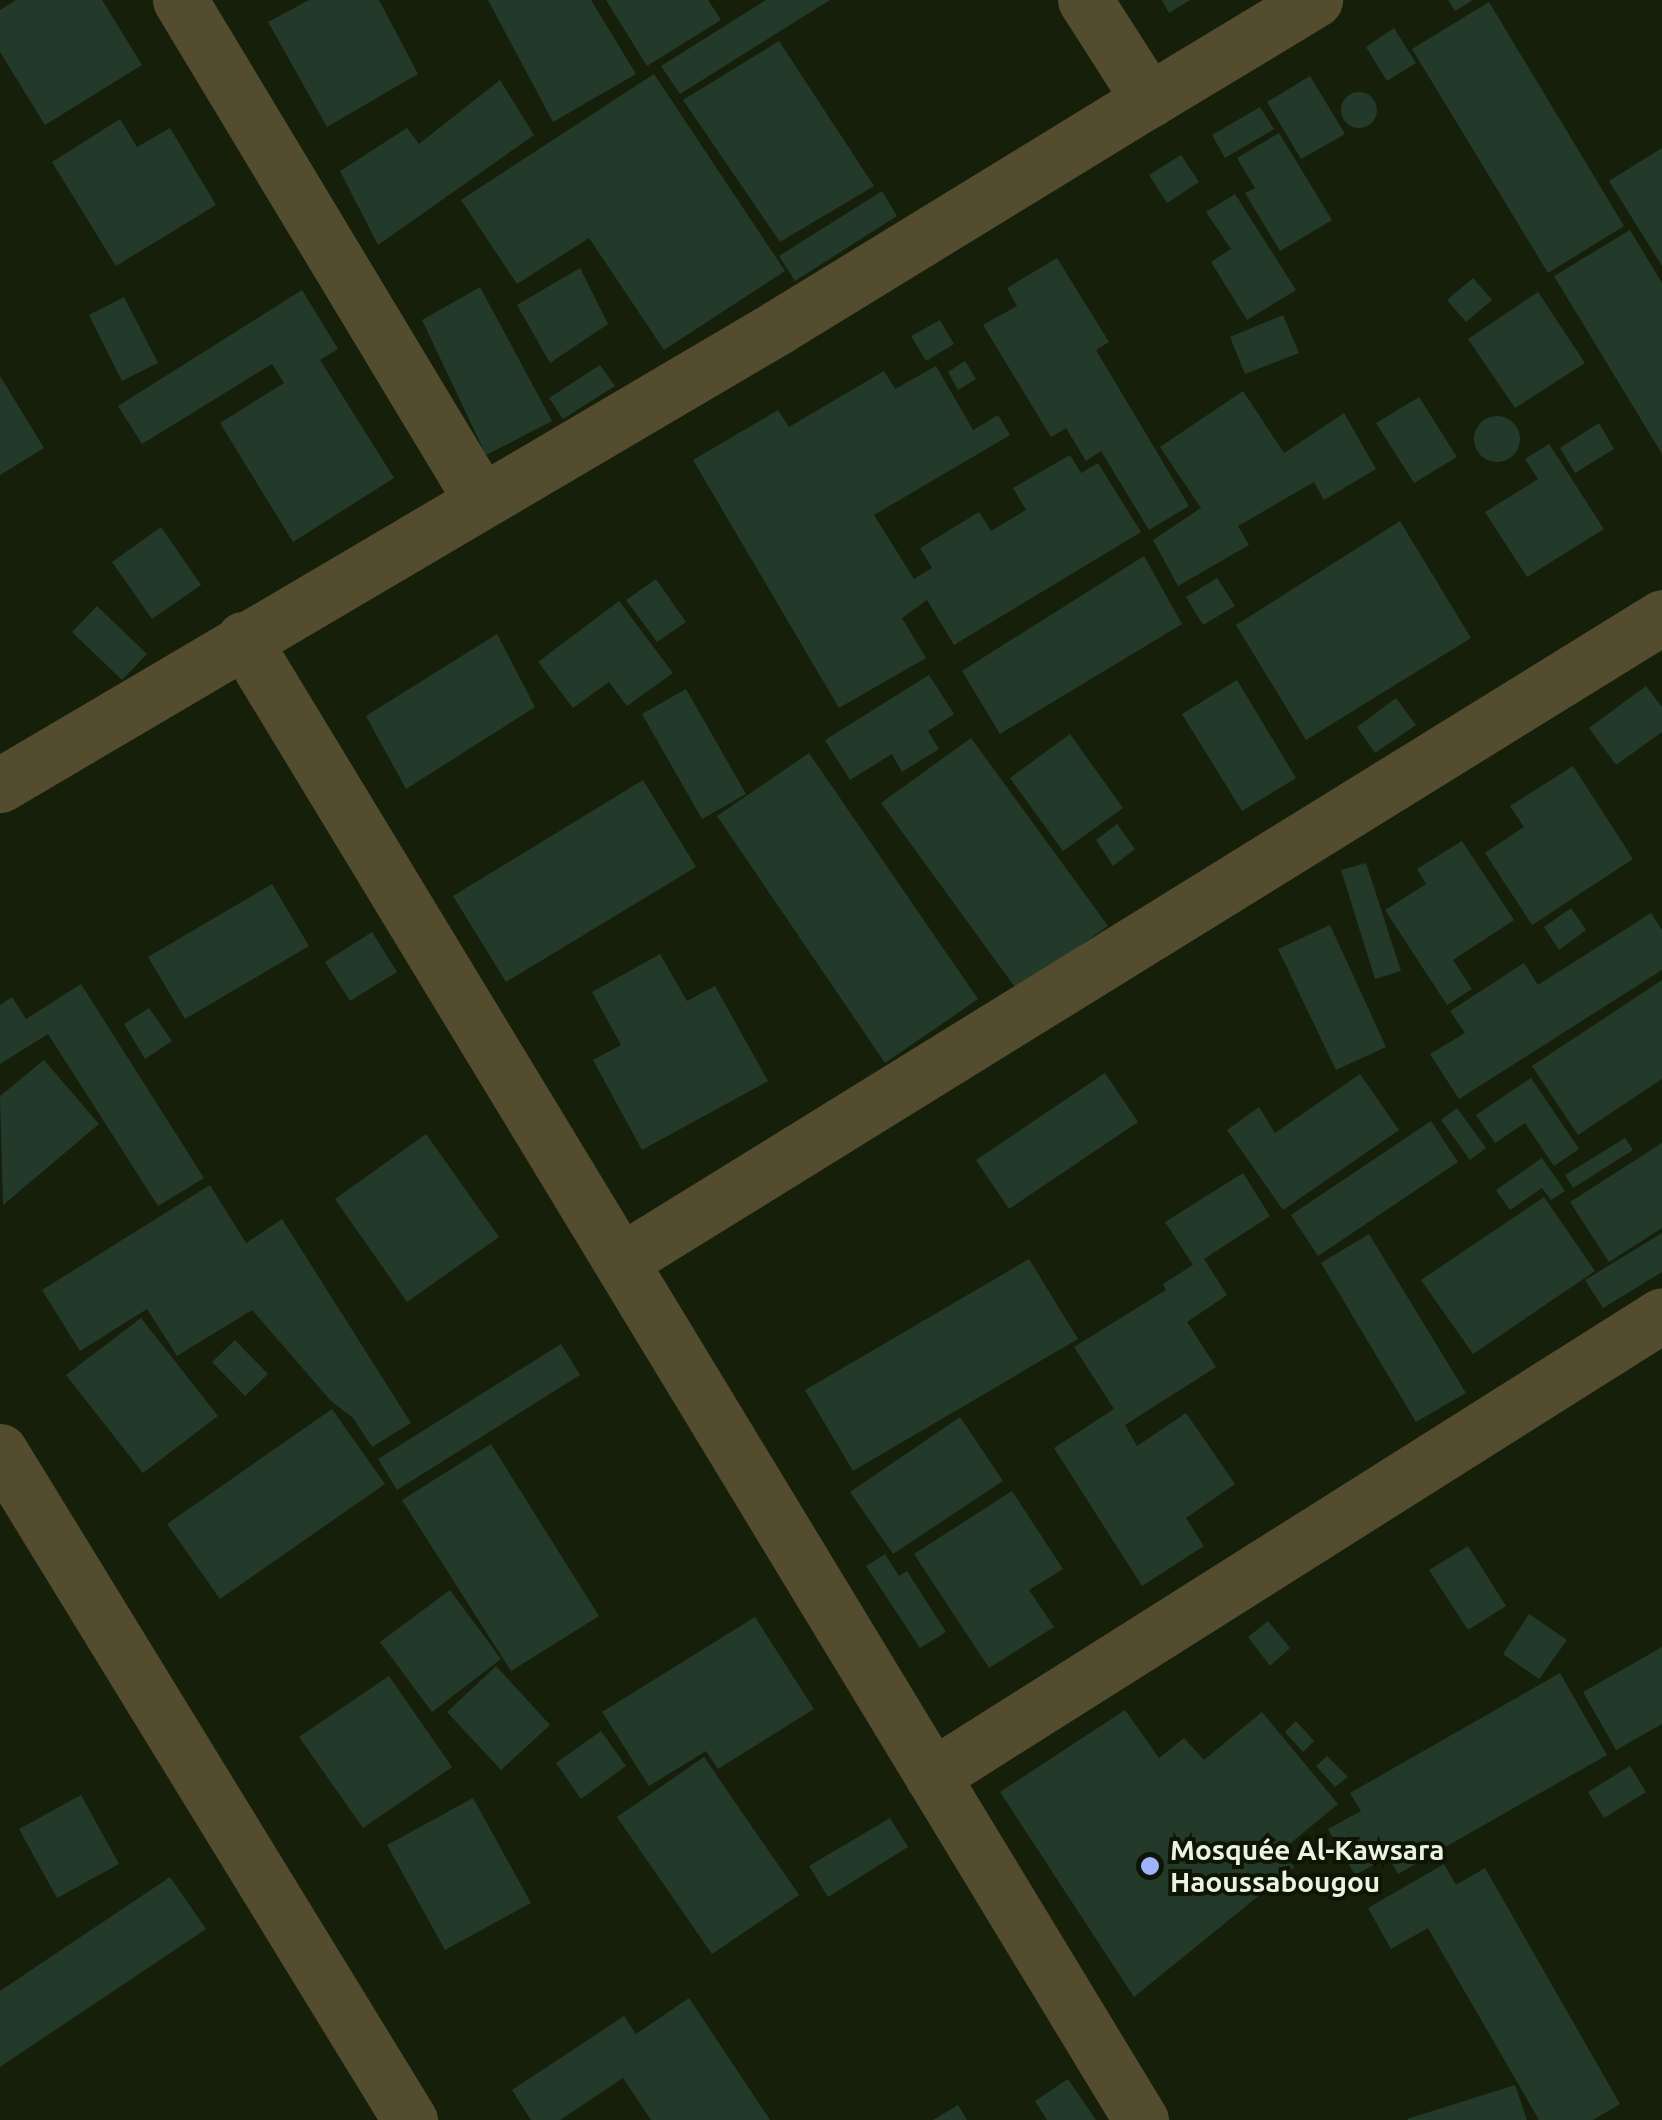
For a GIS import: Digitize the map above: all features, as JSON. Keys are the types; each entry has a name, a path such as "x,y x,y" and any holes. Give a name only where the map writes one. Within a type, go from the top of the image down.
{"street":[{"path":"180,0 481,500"},
{"path":"1085,0 1149,100"},
{"path":"0,785 778,327 1315,0"},
{"path":"620,1261 1662,617"},
{"path":"243,640 1141,2120"},
{"path":"932,1776 1662,1315"},
{"path":"0,1451 410,2120"}],"building":[{"path":"16,0 102,0 142,65 45,125 0,52 0,10"},
{"path":"309,0 379,0 418,74 327,127 268,22"},
{"path":"488,0 591,0 636,74 553,122"},
{"path":"606,0 708,0 721,20 647,66"},
{"path":"766,0 830,0 680,94 661,66"},
{"path":"1162,0 1190,0 1169,13"},
{"path":"1448,0 1473,0 1455,11"},
{"path":"1489,2 1624,226 1548,273 1412,49"},
{"path":"1394,28 1416,63 1387,81 1366,47"},
{"path":"779,41 874,186 780,242 683,100"},
{"path":"654,74 785,271 664,350 589,238 517,284 461,200"},
{"path":"1310,76 1345,134 1301,159 1267,102"},
{"path":"500,80 534,135 378,245 340,171 407,128 419,144"},
{"path":"1359,92 1372,97 1377,110 1372,123 1359,128 1346,123 1341,110 1346,97"},
{"path":"1260,107 1274,129 1225,158 1212,135"},
{"path":"120,119 137,147 170,128 216,205 116,266 52,162"},
{"path":"1279,133 1332,220 1280,251 1245,193 1255,188 1237,158"},
{"path":"1662,148 1662,266 1609,181"},
{"path":"1181,155 1199,182 1167,203 1149,175"},
{"path":"882,191 897,216 795,281 779,256"},
{"path":"1235,194 1296,290 1247,320 1211,262 1231,249 1206,212"},
{"path":"1630,230 1662,283 1662,454 1554,276"},
{"path":"1057,258 1109,342 1096,350 1189,506 1149,530 1101,451 1086,461 1066,428 1051,437 983,325 1017,306 1007,288"},
{"path":"580,268 608,324 550,363 517,305"},
{"path":"1473,278 1492,300 1466,322 1447,300"},
{"path":"480,287 552,421 486,455 422,320"},
{"path":"302,290 338,349 320,360 394,478 293,542 220,423 284,383 272,364 142,444 118,406"},
{"path":"1538,292 1585,363 1515,408 1468,339"},
{"path":"124,297 158,363 122,381 89,315"},
{"path":"1283,315 1299,353 1245,374 1230,337"},
{"path":"940,320 954,344 926,361 911,336"},
{"path":"965,361 976,379 958,390 948,372"},
{"path":"600,365 615,386 563,419 549,398"},
{"path":"936,366 973,430 998,415 1010,435 874,515 914,579 932,568 920,548 979,512 991,531 1026,510 1013,488 1070,455 1081,473 1098,463 1141,532 954,645 927,600 902,618 926,658 839,708 693,460 778,410 789,427 884,371 895,389"},
{"path":"0,376 44,448 0,475"},
{"path":"1243,391 1284,453 1344,413 1376,469 1324,500 1314,482 1238,526 1249,545 1178,586 1153,540 1201,508 1160,447"},
{"path":"1419,397 1457,457 1414,483 1376,423"},
{"path":"1497,416 1513,423 1520,439 1513,455 1497,462 1481,455 1474,439 1481,423"},
{"path":"1599,423 1614,449 1575,473 1560,448"},
{"path":"1549,444 1604,529 1527,577 1485,512 1538,479 1525,459"},
{"path":"1400,521 1471,638 1306,740 1236,625"},
{"path":"161,527 201,585 152,619 112,562"},
{"path":"1144,556 1182,624 1000,734 962,671"},
{"path":"1217,578 1235,606 1203,625 1186,597"},
{"path":"656,579 686,622 657,642 626,600"},
{"path":"619,601 673,673 627,706 609,682 573,708 538,662"},
{"path":"97,606 147,654 122,680 72,632"},
{"path":"497,634 535,707 406,789 366,716"},
{"path":"929,675 954,714 928,731 939,749 902,772 892,754 850,780 825,740"},
{"path":"1237,680 1296,778 1242,811 1182,714"},
{"path":"1646,686 1662,707 1662,732 1616,765 1589,728"},
{"path":"686,689 746,794 702,819 642,714"},
{"path":"1396,698 1416,725 1375,753 1357,727"},
{"path":"1070,734 1123,808 1063,851 1010,778"},
{"path":"971,738 1108,926 1017,990 881,803"},
{"path":"809,753 978,999 885,1063 717,816"},
{"path":"1573,766 1633,859 1532,925 1485,853 1524,827 1510,806"},
{"path":"643,780 696,867 506,982 453,896"},
{"path":"1117,824 1135,849 1113,866 1096,840"},
{"path":"1462,841 1514,920 1453,960 1472,989 1447,1005 1385,910 1426,884 1417,869"},
{"path":"1366,863 1401,971 1375,979 1341,870"},
{"path":"272,884 309,946 185,1019 148,957"},
{"path":"1571,908 1586,930 1559,950 1544,927"},
{"path":"1651,913 1662,930 1662,970 1459,1099 1430,1054 1465,1033 1450,1011 1524,963 1538,985"},
{"path":"1330,925 1386,1047 1336,1070 1278,949"},
{"path":"372,932 397,972 350,1001 325,962"},
{"path":"660,954 687,1001 715,986 768,1081 642,1150 593,1060 621,1045 592,992"},
{"path":"1662,980 1662,1079 1578,1135 1532,1066"},
{"path":"81,984 204,1178 158,1206 48,1034 0,1064 0,1005 12,997 26,1019"},
{"path":"149,1008 172,1041 145,1059 124,1024"},
{"path":"44,1060 99,1124 3,1205 0,1096"},
{"path":"1105,1073 1138,1122 1009,1209 976,1160"},
{"path":"1360,1074 1399,1130 1283,1210 1227,1130 1259,1107 1275,1133"},
{"path":"1531,1078 1579,1149 1554,1166 1525,1123 1495,1143 1476,1115"},
{"path":"1457,1108 1486,1148 1470,1160 1441,1120"},
{"path":"1431,1121 1458,1162 1318,1256 1291,1215"},
{"path":"426,1134 499,1237 407,1302 335,1199"},
{"path":"1625,1138 1633,1150 1573,1188 1565,1175"},
{"path":"1662,1143 1662,1228 1609,1262 1570,1202"},
{"path":"1542,1158 1565,1191 1551,1200 1542,1188 1510,1210 1496,1190"},
{"path":"1243,1173 1270,1216 1204,1259 1227,1295 1187,1322 1216,1367 1125,1425 1137,1446 1186,1413 1235,1484 1186,1518 1204,1546 1142,1586 1054,1448 1114,1409 1074,1347 1166,1290 1163,1284 1193,1265 1165,1222"},
{"path":"210,1185 246,1243 282,1219 411,1423 372,1447 353,1418 331,1401 252,1310 177,1356 147,1309 80,1351 42,1290"},
{"path":"1544,1197 1595,1271 1473,1354 1421,1280"},
{"path":"1662,1233 1662,1272 1603,1308 1585,1280"},
{"path":"1369,1234 1466,1393 1416,1422 1321,1263"},
{"path":"1029,1259 1078,1339 853,1471 805,1390"},
{"path":"141,1318 218,1416 143,1473 66,1375"},
{"path":"235,1340 268,1374 245,1396 212,1362"},
{"path":"561,1344 580,1375 397,1490 378,1459"},
{"path":"332,1409 385,1484 220,1599 167,1524"},
{"path":"960,1417 1003,1481 893,1554 850,1492"},
{"path":"491,1444 599,1616 511,1671 402,1500"},
{"path":"1012,1491 1063,1569 1029,1590 1054,1627 989,1668 914,1554"},
{"path":"1468,1546 1506,1606 1468,1630 1429,1570"},
{"path":"885,1554 899,1576 907,1571 946,1632 920,1648 866,1566"},
{"path":"450,1590 501,1659 432,1712 380,1642"},
{"path":"1529,1614 1567,1640 1539,1679 1503,1654"},
{"path":"755,1617 814,1709 718,1769 706,1751 649,1786 602,1712"},
{"path":"1268,1621 1290,1648 1270,1666 1248,1637"},
{"path":"1662,1647 1662,1724 1616,1750 1583,1692"},
{"path":"496,1666 550,1725 501,1770 447,1712"},
{"path":"1560,1673 1607,1755 1398,1874 1388,1857 1355,1875 1328,1829 1361,1811 1350,1793"},
{"path":"389,1676 452,1767 363,1828 299,1737"},
{"path":"1125,1710 1159,1758 1184,1738 1204,1760 1262,1712 1338,1804 1281,1851 1294,1867 1134,1997 1000,1792"},
{"path":"1296,1721 1314,1741 1303,1752 1285,1732"},
{"path":"601,1731 626,1766 581,1799 556,1763"},
{"path":"1327,1756 1348,1777 1335,1787 1316,1766"},
{"path":"704,1757 799,1895 712,1954 617,1817"},
{"path":"1630,1766 1646,1792 1604,1818 1588,1792"},
{"path":"81,1795 119,1864 57,1898 19,1829"},
{"path":"473,1798 531,1903 445,1950 387,1845"},
{"path":"890,1818 908,1847 828,1897 809,1866"},
{"path":"1444,1864 1456,1885 1485,1868 1620,2104 1593,2120 1539,2120 1428,1928 1391,1949 1368,1908"},
{"path":"170,1877 206,1929 0,2067 0,1991"},
{"path":"689,1998 770,2120 651,2120 623,2078 560,2120 531,2120 512,2090 624,2016 636,2034"},
{"path":"1068,2079 1096,2120 1047,2120 1035,2101"},
{"path":"1515,2085 1527,2120 1407,2119"},
{"path":"958,2105 967,2120 933,2120"}],"place":[{"name":"Mosquée Al-Kawsara Haoussabougou","path":"1150,1866"}]}
